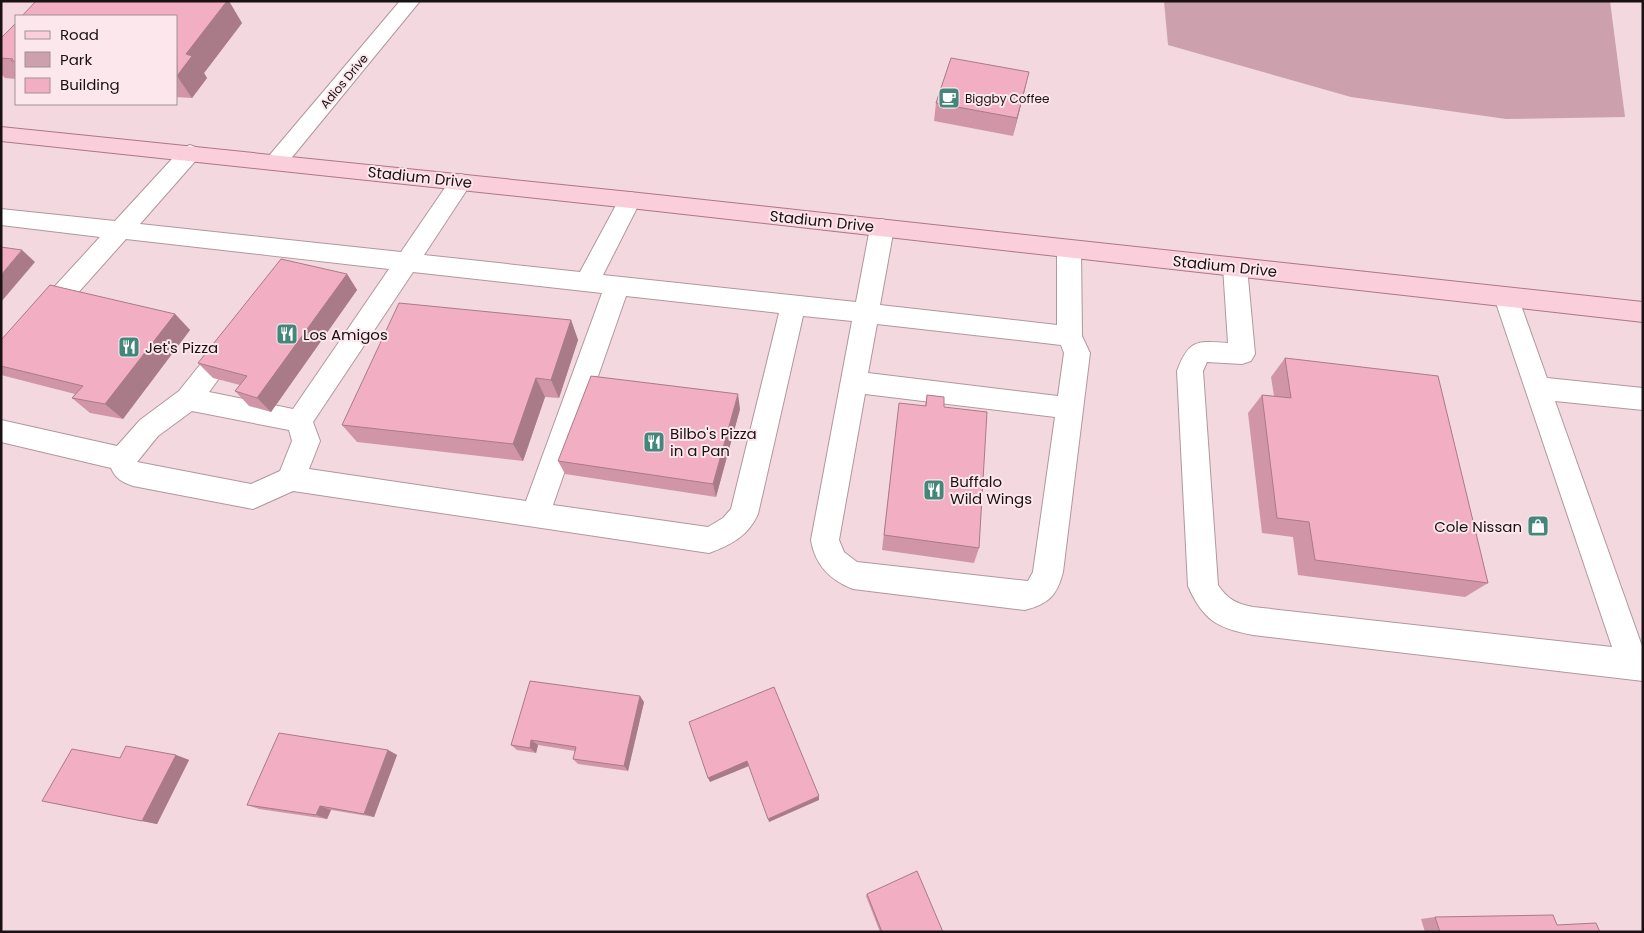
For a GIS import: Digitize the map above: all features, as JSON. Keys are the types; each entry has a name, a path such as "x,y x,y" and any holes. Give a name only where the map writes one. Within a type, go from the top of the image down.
{"main road":[{"name":"Stadium Drive","path":"1,134 630,200 1643,312"}],"street":[{"name":"Adios Drive","path":"276,162 411,1"},
{"path":"1,362 190,153"},
{"path":"299,421 461,182"},
{"path":"587,282 630,200"},
{"path":"1,217 1069,336"},
{"path":"882,228 825,540 829,557 836,565 853,575 1025,596 1041,590 1046,582 1070,408 1077,353 1069,336 1070,249"},
{"path":"284,274 302,250"},
{"path":"1235,267 1242,354 1204,352 1195,357 1190,372 1203,586 1208,598 1215,607 1226,614 1246,620 1638,666 1506,297"},
{"path":"535,515 617,286"},
{"path":"123,459 125,468 133,474 253,497 291,479 709,540 737,526 744,514 793,305"},
{"path":"123,459 149,428 188,399 248,321"},
{"path":"854,382 1070,408"},
{"path":"1537,388 1643,400"},
{"path":"188,399 299,421"},
{"path":"291,479 306,441 299,421"},
{"path":"1,431 123,459"}],"green space":[{"path":"1164,1 1610,1 1625,117 1506,119 1351,97 1168,45"}],"building":[{"path":"36,1 227,1 186,54 192,56 178,75 178,15 23,15"},
{"path":"15,24 15,61 11,61 13,59 1,58 1,38"},
{"path":"951,58 1029,72 1017,118 936,103"},
{"path":"1,247 22,250 1,275"},
{"name":"Los Amigos","path":"281,259 347,274 257,398 235,391 247,376 198,363"},
{"path":"50,285 175,314 105,404 72,398 83,386 1,366 1,340"},
{"path":"399,303 571,320 551,380 536,378 513,444 342,425"},
{"path":"1285,358 1438,376 1488,583 1315,560 1309,522 1277,518 1262,395 1291,398"},
{"name":"Bilbo's Pizza in a Pan","path":"591,376 738,394 713,484 558,461"},
{"name":"Buffalo Wild Wings","path":"927,395 944,397 944,407 987,412 979,548 884,535 899,403 926,406"},
{"path":"530,681 640,696 624,766 573,759 576,747 531,740 530,748 511,745"},
{"path":"774,687 819,796 768,819 747,761 708,778 689,722"},
{"path":"279,733 388,750 364,814 320,806 316,815 247,805"},
{"path":"126,746 176,755 142,821 42,801 72,749 120,758"},
{"path":"917,871 943,932 882,932 867,894"},
{"path":"1553,915 1557,925 1596,923 1600,932 1440,932 1435,917"}],"place":[{"name":"Biggby Coffee","path":"949,98"},
{"name":"Los Amigos","path":"287,334"},
{"name":"Jet's Pizza","path":"129,347"},
{"name":"Bilbo's Pizza in a Pan","path":"654,442"},
{"name":"Buffalo Wild Wings","path":"934,490"},
{"name":"Cole Nissan","path":"1538,526"}]}
